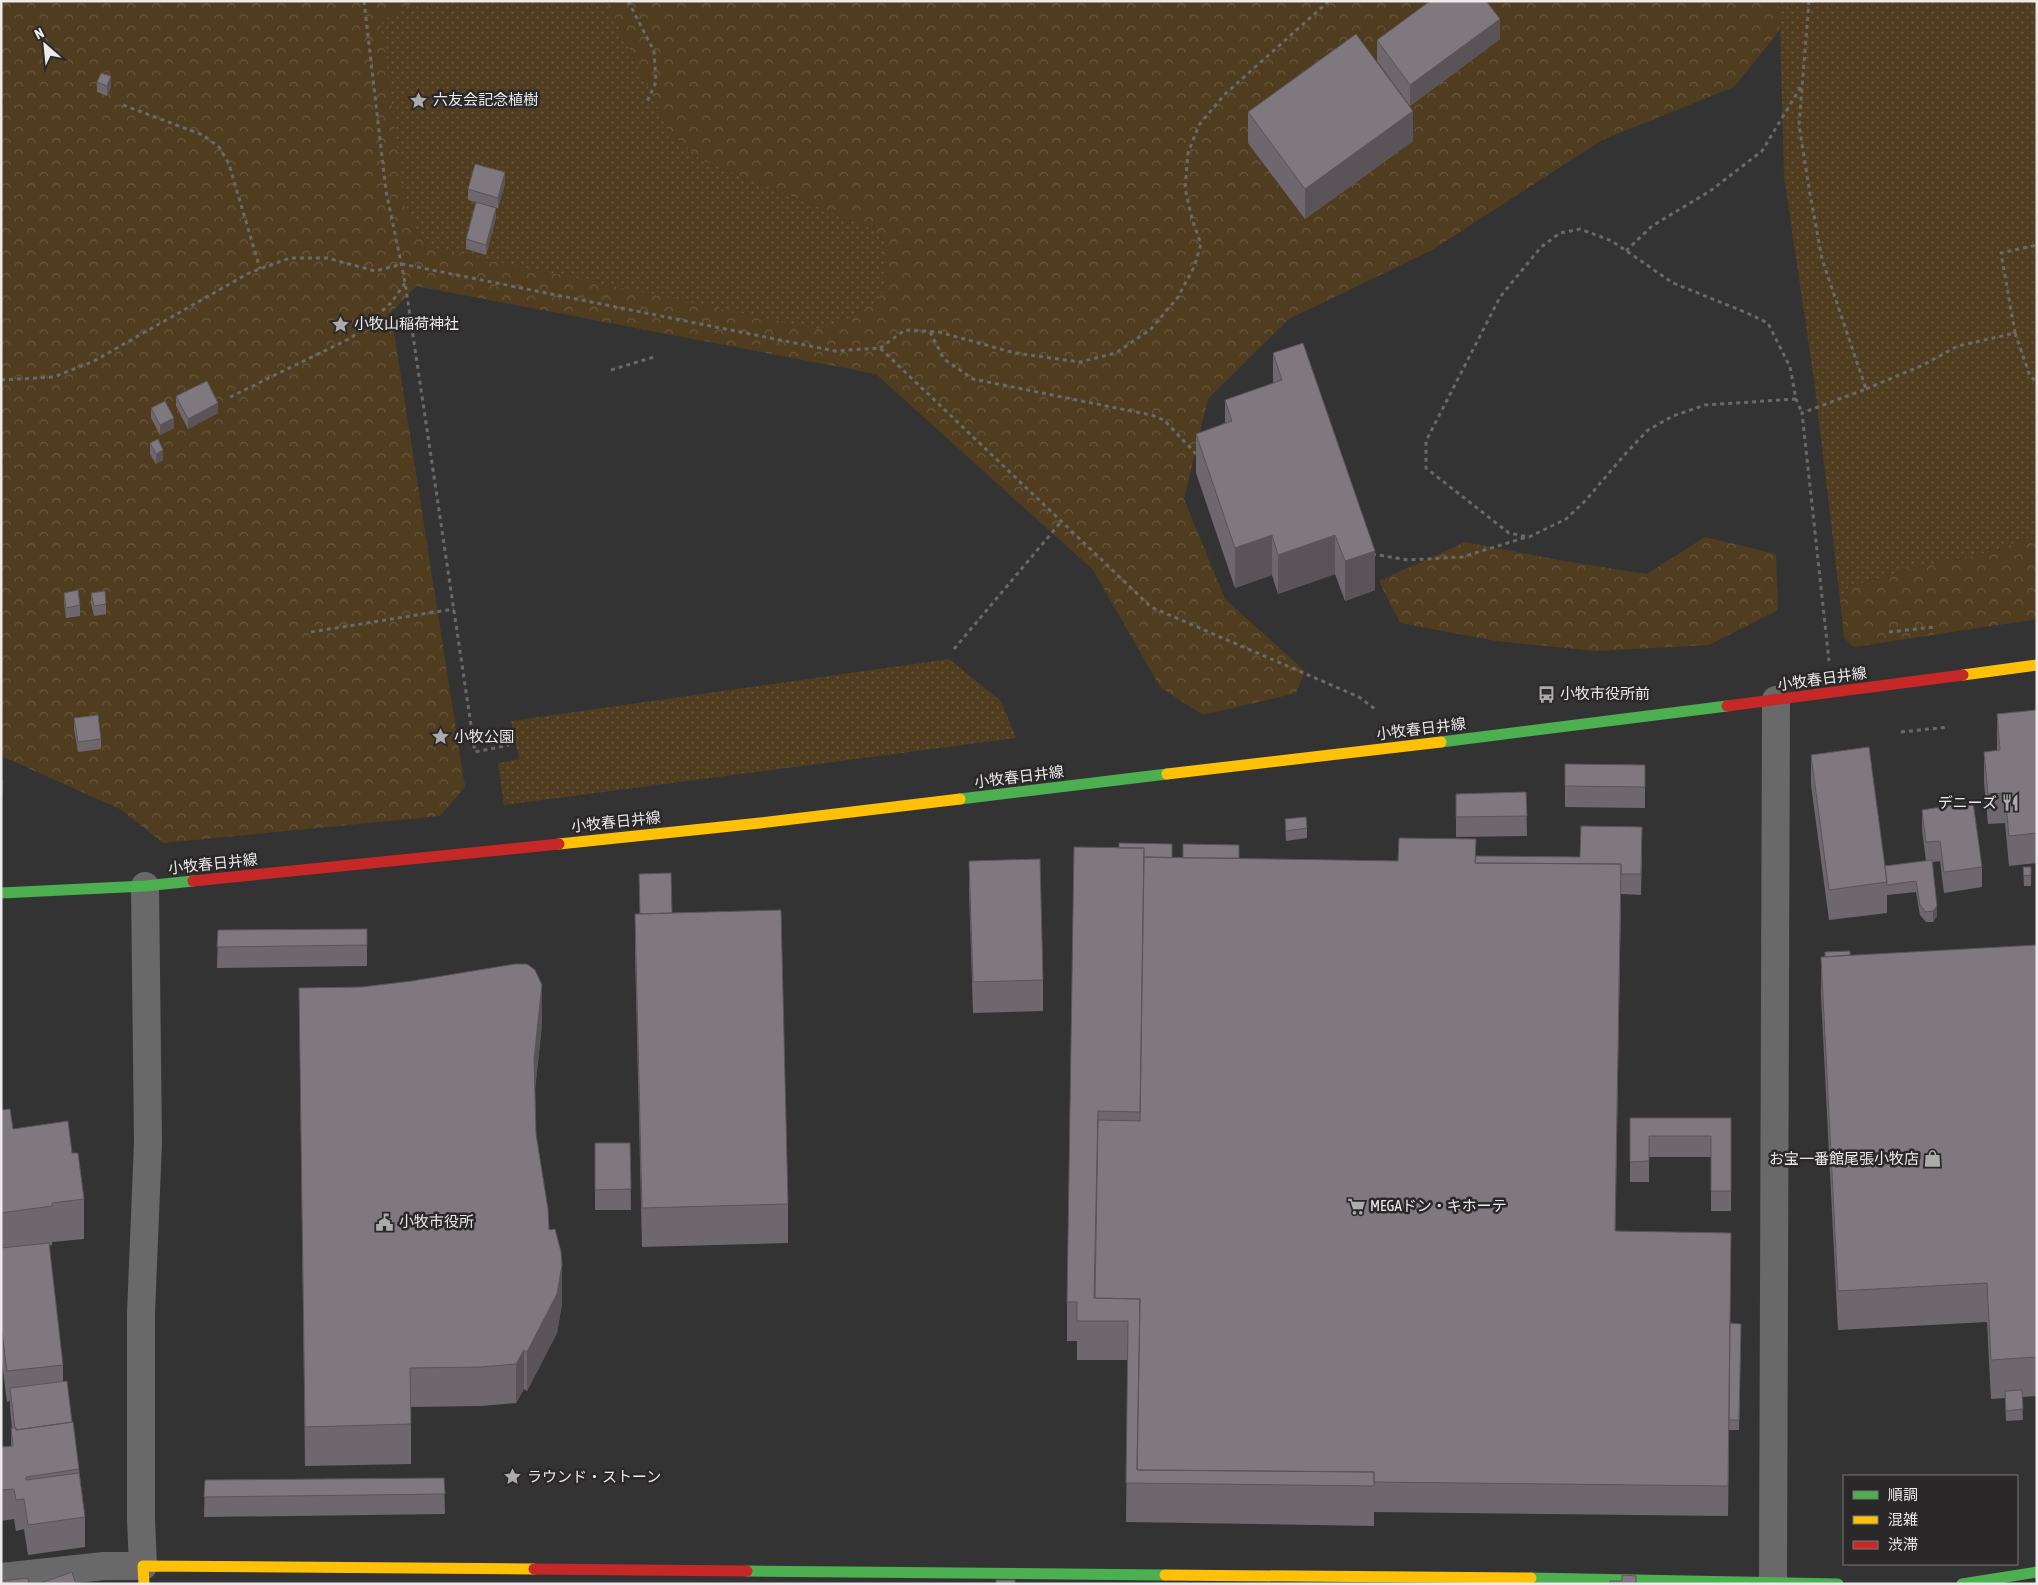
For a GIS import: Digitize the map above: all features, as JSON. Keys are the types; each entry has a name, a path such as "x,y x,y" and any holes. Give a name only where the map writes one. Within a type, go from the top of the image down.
{"main road":[{"name":"小牧春日井線","path":"1,893 145,886 760,823 1448,741 2037,665"},
{"path":"1962,1584 2037,1572"},
{"path":"143,1575 1773,1582 1838,1584"}],"street":[{"path":"1773,1582 1776,700"},
{"path":"1,1577 104,1566 143,1575 141,1518 141,1313 148,1142 145,886"}],"path":[{"path":"364,1 386,191 405,282 475,752 509,745"},
{"path":"628,1 654,51 656,82 646,104"},
{"path":"1,380 54,377 94,361 249,273 290,258 327,258 375,271 402,264 835,351 880,348 905,330 939,332 1016,353 1080,362 1116,353 1151,329 1178,298 1194,267 1200,244 1185,188 1188,153 1199,125 1224,95 1329,1"},
{"path":"1809,1 1799,125 1822,259 1866,389"},
{"path":"1626,251 1652,226 1710,191 1762,151 1803,84"},
{"path":"123,105 203,134 219,147 229,164 260,269"},
{"path":"1529,537 1509,532 1426,468 1426,441 1500,297 1541,246 1560,233 1580,229 1612,241 1673,283 1768,323 1790,367 1796,399 1802,413 1832,692"},
{"path":"2037,245 2001,253 2015,333 2030,376 2037,382"},
{"path":"230,397 351,338 391,303 405,282"},
{"path":"930,332 944,359 973,379 1151,415 1164,420 1198,456"},
{"path":"1802,413 1923,365 1958,346 2015,333"},
{"path":"880,348 1151,607 1359,697 1375,709"},
{"path":"611,370 654,357"},
{"path":"1370,554 1408,560 1462,557 1529,537 1566,519 1585,501 1626,452 1648,430 1673,416 1705,405 1796,399"},
{"path":"954,649 1062,522"},
{"path":"311,632 454,609"},
{"path":"1889,632 1934,627"},
{"path":"1900,732 1949,727"}],"green space":[{"path":"1,1 441,1 401,7 381,23 884,242 873,229 703,161 671,134 606,1 1777,1 1780,30 1734,87 1602,140 1432,250 1289,319 1208,399 1184,499 1225,599 1305,671 1296,693 1203,715 1160,687 1093,570 876,374 416,286 391,313 465,787 440,816 163,843 120,809 1,756"},
{"path":"441,1 606,1 671,134 703,161 873,229 884,242 885,285 878,301 837,325 816,329 428,247 420,236 405,206 381,23 401,7"},
{"path":"1777,1 2037,1 2037,534 1995,551 1917,567 1849,587 1840,598 1814,380 1784,176 1780,30"},
{"path":"2037,534 2037,619 1854,647 1844,638 1840,598 1849,587 1917,567 1995,551"},
{"path":"1705,537 1776,554 1778,610 1709,645 1595,651 1496,641 1400,623 1379,581 1465,542 1564,561 1647,574"},
{"path":"949,659 1001,701 1016,738 504,805 498,763 519,759 511,721"}],"building":[{"path":"1430,1 1486,1 1500,19 1410,85 1377,40"},
{"path":"1356,34 1413,111 1305,189 1248,112"},
{"path":"101,73 111,76 107,86 97,82"},
{"path":"475,164 505,172 498,198 468,189"},
{"path":"476,202 496,208 486,245 466,239"},
{"path":"1303,343 1375,551 1345,561 1335,535 1278,555 1272,535 1235,548 1196,434 1232,421 1225,400 1282,380 1273,353"},
{"path":"207,381 218,403 188,419 176,396"},
{"path":"165,401 174,418 160,425 151,408"},
{"path":"158,439 163,450 156,454 150,443"},
{"path":"78,590 80,605 66,608 64,593"},
{"path":"105,591 106,604 94,606 91,593"},
{"name":"デニーズ","path":"2037,710 2037,833 2009,836 2005,793 1988,794 1984,752 2000,750 1997,714"},
{"path":"98,715 101,739 78,742 74,718"},
{"path":"1869,747 1887,882 1829,890 1811,755"},
{"path":"1565,764 1645,765 1645,787 1565,786"},
{"path":"1,781 3,781 1,797"},
{"path":"1526,792 1527,816 1456,817 1456,794"},
{"path":"1973,802 1982,867 1944,872 1940,841 1926,842 1922,810"},
{"path":"1306,817 1307,828 1286,831 1285,819"},
{"path":"1581,826 1642,827 1641,874 1621,874 1621,864 1475,863 1476,856 1580,857"},
{"name":"MEGAドン・キホーテ","path":"1399,838 1476,839 1475,863 1621,864 1615,1231 1731,1233 1728,1486 1374,1482 1374,1472 1137,1470 1140,1299 1095,1298 1098,1120 1140,1121 1144,857 1398,861"},
{"path":"1119,843 1172,844 1172,858 1144,857 1144,848 1119,848"},
{"path":"1183,844 1239,845 1239,858 1183,858"},
{"path":"1074,847 1144,848 1140,1112 1098,1111 1094,1298 1140,1299 1137,1470 1374,1472 1374,1486 1126,1483 1128,1321 1077,1321 1077,1302 1067,1302"},
{"path":"1040,859 1043,980 973,982 969,861"},
{"path":"1932,860 1937,906 1933,911 1926,912 1920,905 1916,881 1887,885 1885,866"},
{"path":"2023,867 2031,867 2031,875 2024,876"},
{"path":"671,873 672,913 640,914 639,874"},
{"path":"781,910 788,1204 642,1208 635,914"},
{"path":"367,929 367,945 217,947 218,930"},
{"name":"お宝一番館尾張小牧店","path":"2037,945 2037,1357 1991,1360 1987,1283 1838,1291 1821,957"},
{"path":"1850,951 1850,955 1825,957 1825,952"},
{"path":"515,964 527,964 535,970 542,985 534,1059 536,1134 548,1209 549,1230 555,1229 561,1252 562,1265 557,1294 527,1352 524,1350 516,1364 481,1367 410,1368 411,1424 305,1427 299,988 362,987"},
{"path":"10,1109 13,1129 68,1121 72,1153 78,1153 84,1199 52,1203 52,1206 1,1213 1,1110"},
{"path":"1630,1118 1731,1118 1731,1191 1711,1191 1711,1136 1649,1136 1649,1161 1630,1162"},
{"path":"595,1143 630,1143 631,1189 595,1190"},
{"path":"49,1243 63,1365 7,1371 1,1324 1,1248"},
{"path":"1730,1323 1741,1324 1739,1420 1729,1420"},
{"path":"67,1381 72,1422 16,1430 10,1388"},
{"path":"2022,1390 2023,1409 2006,1411 2005,1391"},
{"path":"73,1422 79,1469 26,1477 26,1480 79,1473 85,1517 28,1525 24,1499 16,1500 14,1489 1,1490 1,1447 13,1446 11,1428 16,1428 16,1430"},
{"path":"444,1478 445,1494 204,1497 205,1480"},
{"path":"72,1572 76,1584 38,1584"},
{"path":"1622,1575 1636,1576 1636,1584 1610,1584 1610,1581 1622,1581"},
{"path":"28,1578 29,1584 1,1584 1,1581"},
{"path":"996,1580 1015,1580 1015,1584 996,1584"},
{"path":"1188,1583 1188,1584 1152,1584"}],"traffic: fast":[{"path":"1441,742 1727,706"},
{"path":"960,799 1167,774"},
{"path":"1,893 145,886 193,881"},
{"path":"747,1571 1165,1575"},
{"path":"1962,1584 2037,1572"},
{"path":"1531,1578 1838,1584"}],"traffic: slow":[{"path":"1963,675 2037,665"},
{"path":"1167,774 1441,742"},
{"path":"559,844 760,823 960,799"},
{"path":"144,1584 143,1566 534,1569"},
{"path":"1165,1575 1531,1578"}],"traffic: jam":[{"path":"1727,706 1963,675"},
{"path":"193,881 559,844"},
{"path":"534,1569 747,1571"}],"place":[{"name":"六友会記念植樹","path":"419,100"},
{"name":"小牧山稲荷神社","path":"340,324"},
{"name":"小牧市役所前","path":"1546,694"},
{"name":"小牧公園","path":"440,737"},
{"name":"デニーズ","path":"2011,803"},
{"name":"お宝一番館尾張小牧店","path":"1933,1159"},
{"name":"MEGAドン・キホーテ","path":"1356,1206"},
{"name":"小牧市役所","path":"385,1222"},
{"name":"ラウンド・ストーン","path":"513,1477"}]}
